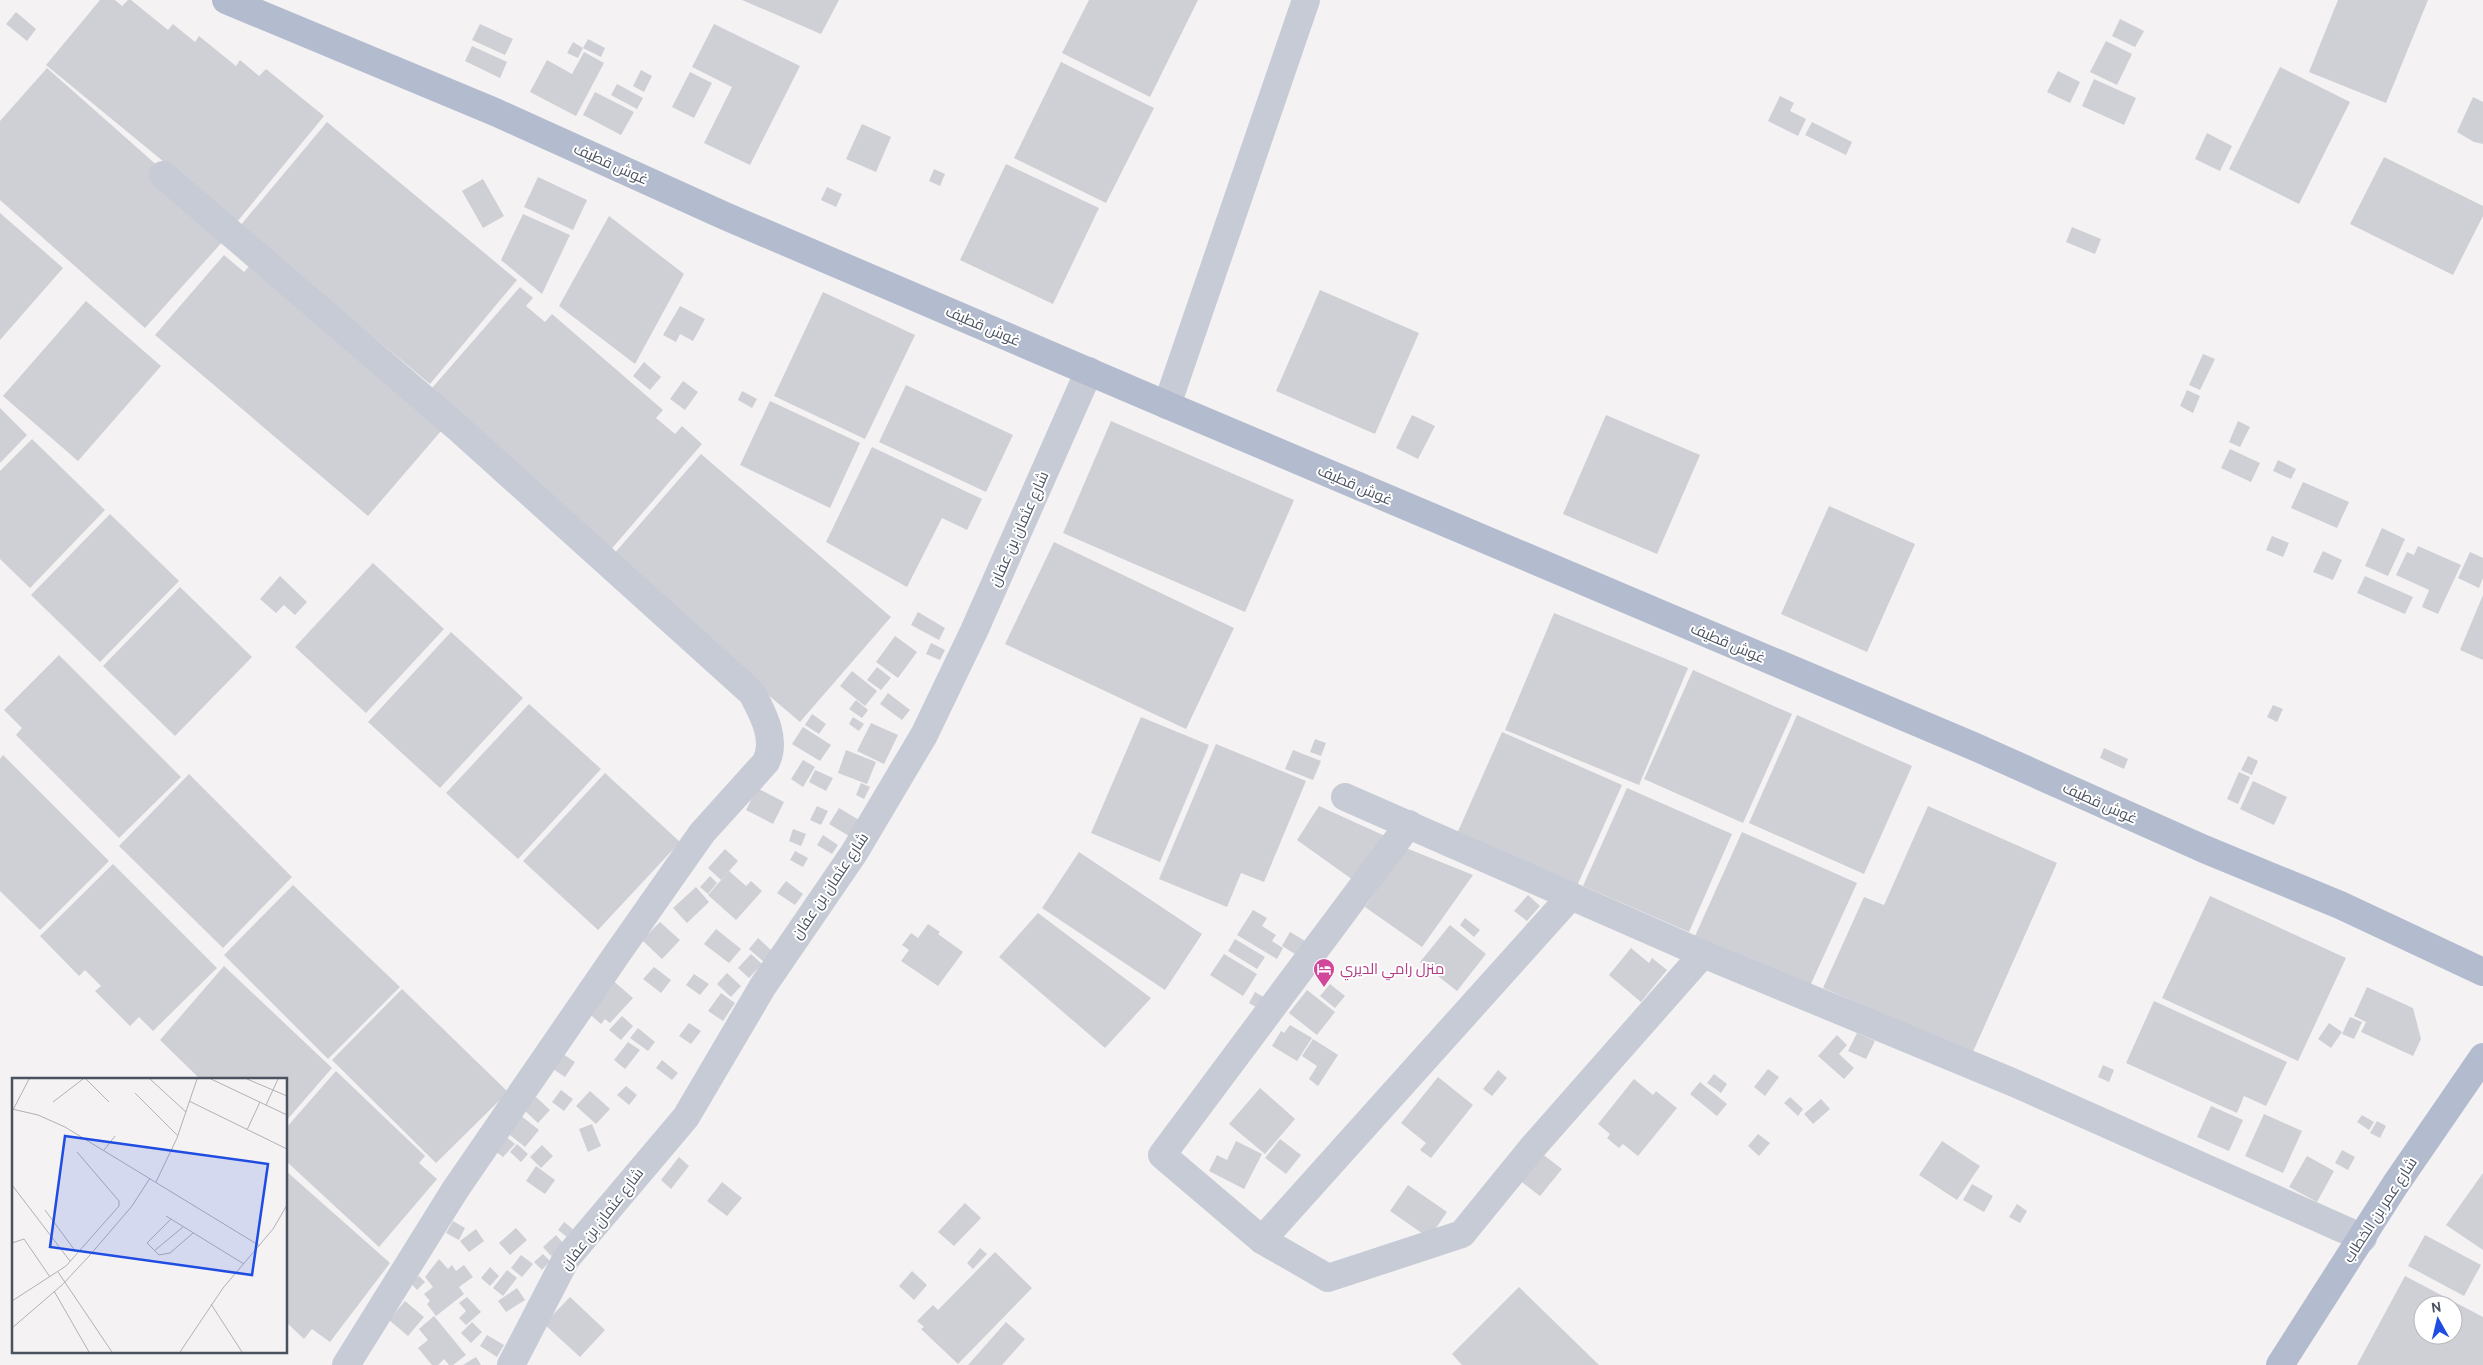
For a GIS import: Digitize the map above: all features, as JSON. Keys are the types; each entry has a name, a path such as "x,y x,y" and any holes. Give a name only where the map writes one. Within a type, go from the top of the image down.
{"main road":[{"name":"غوش قطيف","path":"226,0 495,112 734,220 1167,405 1973,746 2204,849 2340,905 2483,972"},
{"name":"شارع عمر بن الخطاب","path":"2280,1365 2395,1185 2483,1057"}],"street":[{"path":"1167,405 1306,0"},
{"path":"163,175 457,427 752,693 767,722 770,754 766,762 702,833 617,954 455,1190 346,1365"},
{"name":"شارع عثمان بن عفان","path":"511,1365 566,1259 686,1117 763,986 854,854 924,734 974,631 1089,371"},
{"path":"1345,797 1702,954 2012,1082 2362,1238"},
{"path":"1409,824 1162,1155 1262,1240 1328,1278 1462,1234 1532,1148 1702,954"},
{"path":"1262,1240 1571,896"}],"building":[{"path":"100,0 115,0 122,6 128,0 131,0 168,30 173,24 195,42 199,36 236,66 240,60 259,76 266,69 324,116 237,222 46,65"},
{"path":"742,0 839,0 821,34"},
{"path":"1089,0 1198,0 1150,97 1062,53"},
{"path":"2338,0 2428,0 2386,103 2309,72"},
{"path":"16,12 36,29 27,41 6,24"},
{"path":"2120,19 2144,31 2135,47 2112,36"},
{"path":"480,24 513,39 505,55 472,40"},
{"path":"714,24 800,66 750,165 704,143 732,87 692,67"},
{"path":"588,39 605,48 601,57 583,48"},
{"path":"2106,41 2132,54 2117,85 2090,72"},
{"path":"573,42 583,48 578,58 567,53"},
{"path":"472,46 507,62 500,78 465,61"},
{"path":"584,52 604,63 576,116 530,92 547,60 572,74"},
{"path":"1061,62 1154,108 1106,203 1014,158"},
{"path":"2280,67 2350,102 2299,204 2229,169"},
{"path":"47,68 160,168 224,240 145,328 0,200 0,121"},
{"path":"641,70 652,76 644,92 633,86"},
{"path":"2058,71 2080,82 2070,103 2047,92"},
{"path":"690,72 712,83 694,118 672,107"},
{"path":"2094,79 2136,98 2124,125 2082,106"},
{"path":"617,84 643,98 637,109 611,95"},
{"path":"595,92 634,112 621,135 583,115"},
{"path":"1780,96 1794,103 1790,111 1806,119 1798,136 1768,121"},
{"path":"2473,97 2483,102 2483,144 2474,142 2457,132"},
{"path":"327,122 517,280 430,384 240,226"},
{"path":"1812,122 1852,142 1846,155 1805,135"},
{"path":"862,124 891,137 876,172 846,159"},
{"path":"2207,133 2232,146 2220,171 2195,159"},
{"path":"2384,157 2483,206 2483,216 2453,275 2350,224"},
{"path":"1006,164 1099,208 1053,304 960,260"},
{"path":"934,169 945,174 940,186 929,181"},
{"path":"538,177 587,200 573,230 524,207"},
{"path":"483,179 504,216 483,228 462,191"},
{"path":"827,187 842,194 836,207 821,200"},
{"path":"0,213 63,268 0,340"},
{"path":"523,214 570,235 542,294 501,260"},
{"path":"609,216 684,274 635,364 559,306"},
{"path":"2072,227 2101,239 2095,254 2066,242"},
{"path":"224,255 244,272 254,261 447,424 368,516 155,335"},
{"path":"520,287 533,298 526,306 545,322 552,314 663,410 656,418 675,434 682,426 702,444 608,553 425,396"},
{"path":"1320,290 1419,333 1375,434 1276,391"},
{"path":"823,292 915,335 865,439 774,396"},
{"path":"86,301 161,366 78,461 3,396"},
{"path":"680,306 705,319 693,341 680,334 676,342 663,335"},
{"path":"2203,354 2215,359 2200,390 2189,385"},
{"path":"644,362 661,377 650,390 633,376"},
{"path":"683,381 698,392 685,410 670,399"},
{"path":"906,385 1013,435 986,492 879,442"},
{"path":"2187,390 2200,396 2193,413 2180,406"},
{"path":"742,391 757,399 752,408 738,400"},
{"path":"770,401 860,443 830,508 740,465"},
{"path":"0,408 27,435 0,463"},
{"path":"1412,415 1435,426 1418,459 1396,448"},
{"path":"1606,415 1700,455 1657,554 1563,514"},
{"path":"1111,421 1294,500 1245,612 1063,533"},
{"path":"2238,421 2250,427 2240,447 2229,442"},
{"path":"32,439 105,510 30,588 0,559 0,471"},
{"path":"872,447 982,499 967,530 942,518 907,587 826,542"},
{"path":"2230,449 2260,463 2251,482 2221,468"},
{"path":"701,454 891,617 800,722 747,677 750,673 613,555"},
{"path":"2278,460 2296,469 2291,479 2273,471"},
{"path":"2303,482 2349,502 2337,528 2291,508"},
{"path":"1829,506 1915,544 1867,652 1781,614"},
{"path":"110,514 179,581 100,662 31,595"},
{"path":"2382,528 2405,539 2388,576 2365,566"},
{"path":"2272,536 2289,543 2283,557 2266,550"},
{"path":"1054,542 1234,628 1186,729 1005,644"},
{"path":"2418,546 2461,565 2438,614 2422,607 2429,590 2396,575 2407,552 2414,555"},
{"path":"2323,551 2342,560 2333,580 2313,572"},
{"path":"2470,552 2483,558 2483,578 2479,588 2458,578"},
{"path":"373,563 444,629 366,713 295,647"},
{"path":"280,576 307,602 295,615 284,605 276,613 260,599"},
{"path":"2365,576 2413,597 2405,614 2357,593"},
{"path":"180,587 252,657 175,736 103,666"},
{"path":"2483,595 2483,660 2460,650"},
{"path":"918,612 945,628 939,640 911,625"},
{"path":"1554,613 1688,668 1639,785 1505,730"},
{"path":"451,632 523,698 440,788 368,722"},
{"path":"895,636 917,652 898,678 876,662"},
{"path":"931,643 945,650 940,660 926,654"},
{"path":"59,655 181,777 119,838 16,735 22,728 4,710"},
{"path":"877,667 891,678 881,690 867,680"},
{"path":"1693,670 1792,714 1743,823 1644,779"},
{"path":"852,671 877,691 865,706 840,686"},
{"path":"888,693 910,710 902,720 880,704"},
{"path":"856,700 868,710 862,718 849,709"},
{"path":"529,704 601,769 518,859 446,793"},
{"path":"2273,705 2283,709 2277,722 2267,717"},
{"path":"812,714 826,724 819,734 805,725"},
{"path":"1797,715 1912,766 1864,874 1749,823"},
{"path":"853,717 864,724 859,731 849,724"},
{"path":"1141,717 1209,745 1160,862 1091,833"},
{"path":"871,723 898,735 884,764 857,751"},
{"path":"803,727 831,745 820,761 792,744"},
{"path":"1502,732 1622,785 1576,888 1456,836"},
{"path":"1315,739 1326,743 1321,756 1310,752"},
{"path":"1216,744 1306,781 1264,882 1241,873 1227,907 1159,879"},
{"path":"2104,748 2128,759 2124,769 2100,758"},
{"path":"846,750 876,762 867,784 838,773"},
{"path":"1293,750 1321,761 1313,780 1285,769"},
{"path":"3,755 109,861 40,930 0,891 0,759"},
{"path":"2248,756 2258,761 2252,775 2241,770"},
{"path":"803,760 815,767 803,787 791,779"},
{"path":"815,770 833,778 826,791 809,782"},
{"path":"2239,772 2250,777 2238,804 2227,799"},
{"path":"605,773 680,842 598,930 523,861"},
{"path":"189,774 292,877 223,948 119,846"},
{"path":"2253,781 2287,797 2274,825 2240,809"},
{"path":"861,783 870,787 864,799 856,795"},
{"path":"757,788 784,802 773,824 746,810"},
{"path":"1627,788 1732,834 1689,932 1583,886"},
{"path":"817,806 828,811 821,825 810,820"},
{"path":"1319,806 1385,836 1353,880 1297,840"},
{"path":"1928,806 2057,863 1972,1054 1823,988 1864,897 1884,905"},
{"path":"839,808 859,820 849,836 829,824"},
{"path":"793,829 806,834 801,846 789,841"},
{"path":"1742,832 1857,883 1810,986 1695,936"},
{"path":"823,835 838,845 832,854 817,845"},
{"path":"1406,848 1473,875 1422,947 1365,907"},
{"path":"725,849 738,861 721,880 708,868"},
{"path":"795,851 808,858 803,867 790,860"},
{"path":"1079,852 1202,934 1165,990 1042,908"},
{"path":"113,864 217,968 153,1031 139,1017 130,1026 95,991 101,986 85,970 79,976 40,936"},
{"path":"729,871 746,886 751,881 762,891 736,920 708,895"},
{"path":"710,876 717,883 708,894 700,887"},
{"path":"786,881 803,894 795,905 777,893"},
{"path":"293,885 400,987 328,1059 224,955"},
{"path":"696,887 709,902 687,923 673,908"},
{"path":"1528,895 1540,906 1527,921 1514,911"},
{"path":"2210,896 2346,958 2298,1061 2162,998"},
{"path":"1253,910 1267,918 1262,926 1276,935 1272,941 1283,948 1277,959 1237,935"},
{"path":"1038,913 1151,998 1105,1048 999,957"},
{"path":"1465,918 1480,930 1474,937 1460,925"},
{"path":"660,922 680,940 662,959 642,940"},
{"path":"928,924 940,932 938,934 963,952 938,986 901,961 909,950 902,945 911,933 918,938"},
{"path":"1450,925 1486,954 1457,991 1420,962"},
{"path":"716,929 741,949 729,963 704,944"},
{"path":"1290,932 1312,945 1303,959 1282,946"},
{"path":"758,938 773,952 764,962 749,949"},
{"path":"1235,939 1265,957 1257,969 1228,951"},
{"path":"1631,948 1649,963 1652,958 1667,970 1641,1002 1609,975"},
{"path":"751,954 762,964 749,978 738,968"},
{"path":"1224,954 1257,974 1243,996 1210,975"},
{"path":"224,966 332,1068 288,1119 288,1078 199,1078 160,1040"},
{"path":"654,967 671,980 661,993 643,979"},
{"path":"727,973 741,986 731,997 717,984"},
{"path":"694,974 709,984 700,995 686,985"},
{"path":"610,978 633,998 610,1023 605,1019 601,1024 585,1010"},
{"path":"1330,984 1345,996 1335,1008 1320,996"},
{"path":"2367,987 2413,1008 2421,1039 2413,1056 2361,1032 2366,1022 2354,1016"},
{"path":"402,989 508,1092 436,1163 332,1060"},
{"path":"1307,990 1335,1012 1317,1035 1289,1013"},
{"path":"1255,992 1272,1002 1266,1013 1249,1003"},
{"path":"721,993 735,1003 723,1021 708,1011"},
{"path":"2154,1001 2287,1062 2266,1106 2244,1096 2237,1113 2126,1063"},
{"path":"622,1016 633,1026 621,1040 609,1030"},
{"path":"2350,1017 2362,1022 2354,1039 2342,1034"},
{"path":"689,1023 701,1031 691,1044 679,1036"},
{"path":"2329,1023 2342,1032 2331,1048 2318,1039"},
{"path":"1290,1025 1312,1038 1297,1061 1272,1046 1281,1031 1284,1033"},
{"path":"638,1028 655,1042 648,1051 630,1038"},
{"path":"1857,1033 1875,1041 1866,1059 1848,1051"},
{"path":"1837,1035 1847,1045 1839,1054 1854,1068 1844,1079 1818,1056"},
{"path":"1313,1039 1338,1055 1318,1086 1309,1079 1317,1066 1302,1056"},
{"path":"628,1042 640,1050 625,1069 614,1060"},
{"path":"560,1052 575,1062 565,1077 550,1067"},
{"path":"662,1060 678,1073 672,1080 656,1068"},
{"path":"2103,1065 2114,1070 2109,1082 2098,1077"},
{"path":"1768,1069 1779,1077 1765,1096 1754,1087"},
{"path":"1498,1070 1507,1078 1492,1096 1483,1089"},
{"path":"336,1071 425,1156 419,1163 437,1179 379,1247 288,1163 288,1126"},
{"path":"1714,1074 1727,1084 1721,1093 1707,1083"},
{"path":"1438,1077 1473,1105 1431,1158 1420,1150 1426,1143 1401,1123"},
{"path":"1634,1079 1653,1095 1656,1091 1677,1108 1638,1156 1623,1144 1619,1148 1607,1138 1610,1134 1598,1124"},
{"path":"1700,1082 1727,1104 1717,1116 1690,1094"},
{"path":"626,1086 637,1095 629,1105 617,1095"},
{"path":"1260,1088 1295,1119 1265,1154 1229,1124"},
{"path":"561,1090 573,1099 564,1111 552,1102"},
{"path":"590,1091 610,1109 596,1124 576,1106"},
{"path":"536,1097 550,1110 538,1123 524,1110"},
{"path":"1790,1097 1803,1109 1798,1116 1784,1103"},
{"path":"1821,1099 1830,1109 1813,1124 1804,1114"},
{"path":"2211,1106 2243,1120 2229,1151 2197,1137"},
{"path":"2264,1114 2302,1131 2283,1173 2245,1156"},
{"path":"520,1115 539,1130 525,1147 506,1132"},
{"path":"2362,1115 2374,1122 2369,1130 2357,1122"},
{"path":"2377,1121 2386,1126 2380,1138 2370,1133"},
{"path":"592,1124 601,1146 588,1152 579,1129"},
{"path":"1758,1134 1770,1143 1759,1156 1748,1146"},
{"path":"504,1135 515,1144 503,1157 492,1149"},
{"path":"1280,1139 1301,1155 1286,1174 1265,1158"},
{"path":"1236,1141 1262,1154 1244,1189 1209,1171 1217,1155 1227,1160"},
{"path":"1942,1141 1980,1166 1957,1200 1919,1175"},
{"path":"517,1144 528,1154 521,1162 510,1152"},
{"path":"542,1145 553,1156 541,1168 530,1157"},
{"path":"2342,1150 2355,1157 2348,1170 2335,1163"},
{"path":"1541,1153 1562,1169 1540,1196 1519,1180"},
{"path":"2307,1156 2334,1171 2317,1202 2289,1187"},
{"path":"679,1157 689,1166 671,1189 661,1180"},
{"path":"536,1166 555,1180 545,1194 526,1181"},
{"path":"288,1173 390,1263 330,1342 312,1329 304,1339 288,1324"},
{"path":"2483,1173 2483,1250 2446,1225"},
{"path":"722,1182 742,1198 727,1216 707,1201"},
{"path":"1972,1184 1993,1196 1984,1212 1963,1200"},
{"path":"1408,1185 1447,1212 1429,1238 1390,1211"},
{"path":"965,1203 981,1218 954,1246 938,1232"},
{"path":"2017,1204 2027,1211 2020,1223 2009,1217"},
{"path":"453,1221 465,1228 459,1240 446,1233"},
{"path":"564,1222 573,1229 567,1237 558,1230"},
{"path":"516,1228 527,1240 510,1255 499,1243"},
{"path":"476,1229 484,1241 469,1252 460,1241"},
{"path":"556,1235 564,1244 551,1256 543,1247"},
{"path":"2425,1235 2481,1265 2464,1296 2408,1266"},
{"path":"980,1248 987,1254 973,1269 967,1263"},
{"path":"995,1252 1032,1288 958,1364 921,1329 924,1327 917,1321 933,1305 938,1310"},
{"path":"543,1254 550,1261 542,1270 534,1262"},
{"path":"521,1255 533,1264 522,1277 511,1268"},
{"path":"439,1259 448,1269 452,1265 456,1271 464,1265 473,1277 459,1287 464,1294 436,1316 427,1304 430,1301 424,1294 433,1287 425,1277"},
{"path":"490,1267 499,1276 490,1286 481,1278"},
{"path":"507,1270 517,1278 503,1296 493,1288"},
{"path":"912,1271 927,1285 914,1300 899,1286"},
{"path":"419,1276 425,1282 417,1290 411,1283"},
{"path":"2405,1276 2441,1295 2413,1295 2413,1345 2463,1345 2463,1306 2483,1317 2483,1365 2357,1365"},
{"path":"1519,1287 1599,1365 1462,1365 1452,1354"},
{"path":"517,1288 525,1300 506,1312 498,1301"},
{"path":"467,1297 481,1312 466,1325 459,1318 466,1311 459,1303"},
{"path":"570,1297 605,1330 580,1357 544,1324"},
{"path":"405,1301 424,1317 408,1336 389,1320"},
{"path":"434,1316 466,1355 453,1365 449,1365 444,1359 438,1365 432,1365 418,1348 428,1340 419,1329"},
{"path":"472,1322 482,1332 471,1343 461,1333"},
{"path":"1006,1322 1025,1339 1002,1365 968,1365"},
{"path":"487,1335 504,1345 497,1357 480,1346"},
{"path":"476,1357 481,1365 463,1365"}],"place":[{"name":"منزل رامي الديري","path":"1324,988"}]}
